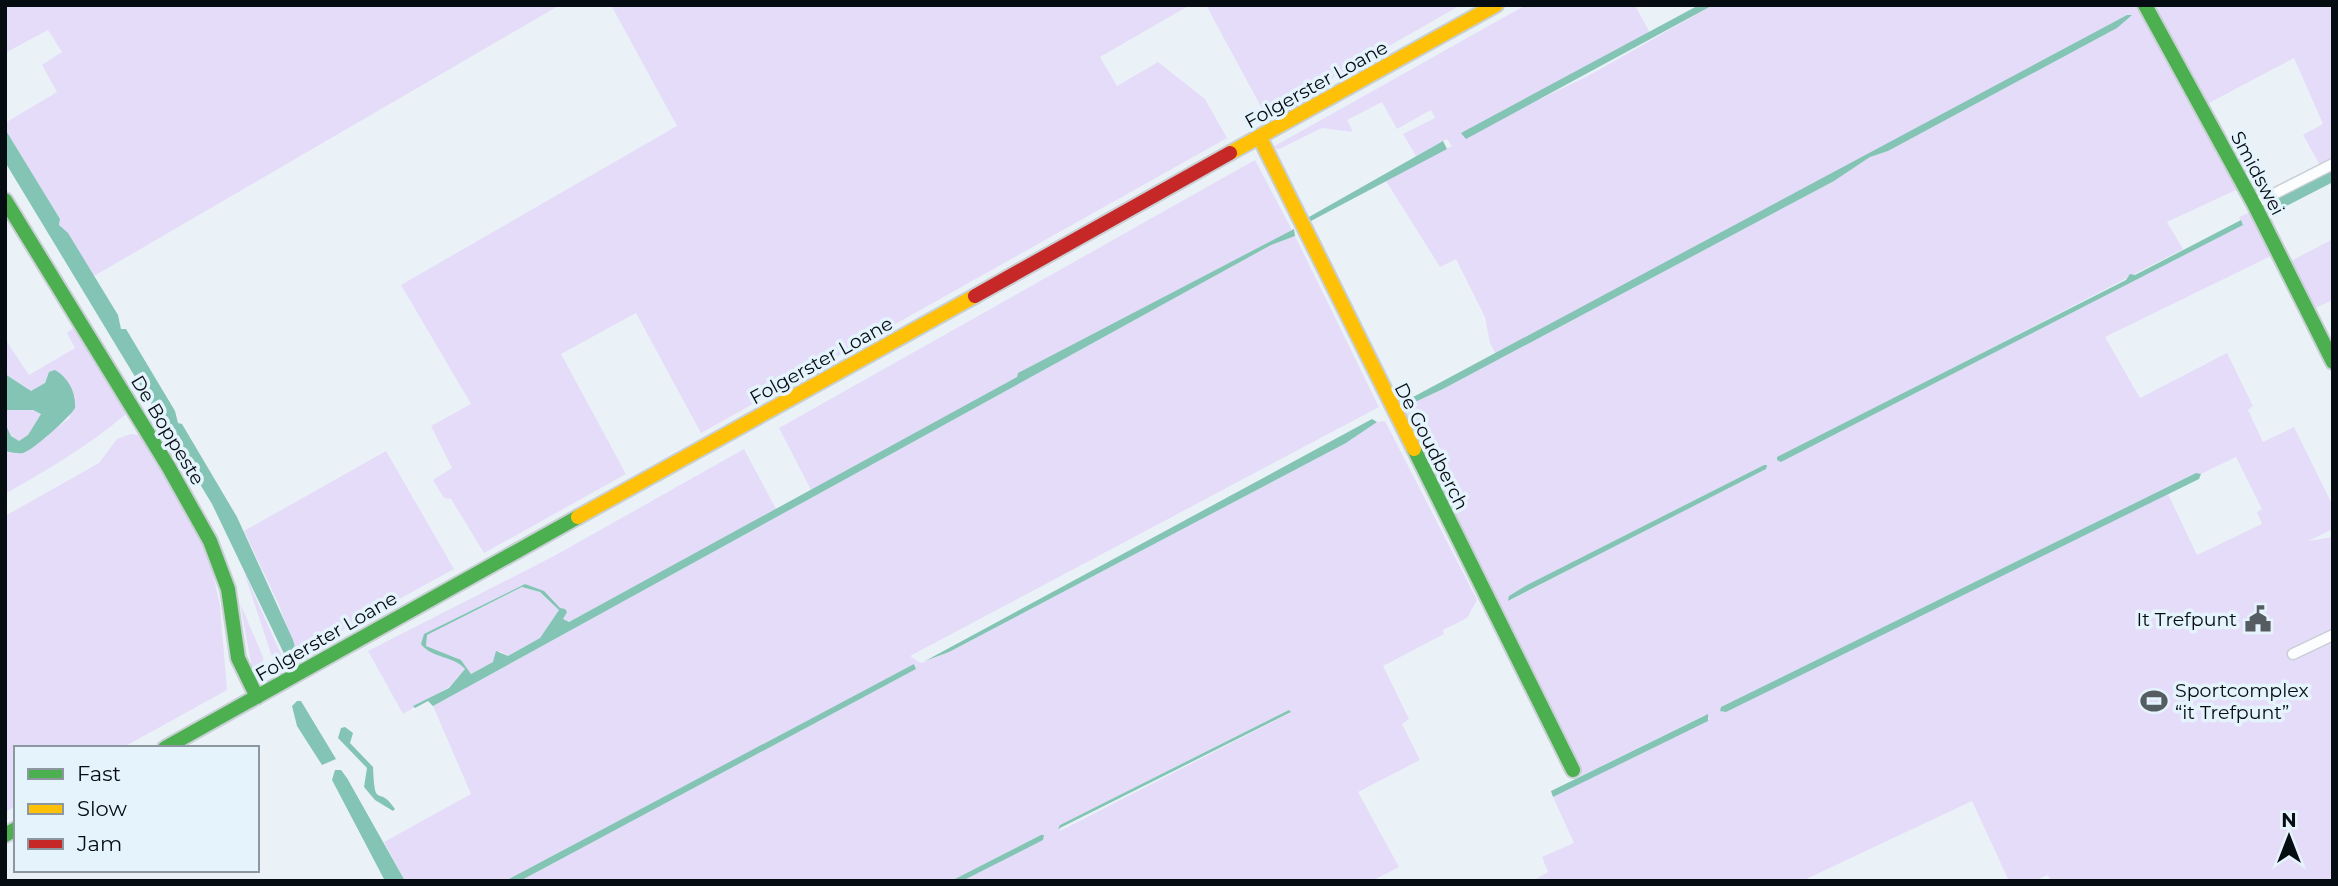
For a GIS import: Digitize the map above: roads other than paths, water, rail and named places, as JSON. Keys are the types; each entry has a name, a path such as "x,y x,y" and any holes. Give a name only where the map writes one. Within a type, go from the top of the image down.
{"street":[{"name":"Folgerster Loane","path":"169,746 1496,5"},
{"name":"Smidswei","path":"2145,5 2254,204 2333,362"},
{"name":"De Goudberch","path":"1260,138 1573,770"},
{"path":"2254,204 2333,164"},
{"name":"De Boppeste","path":"5,200 168,466 210,541 228,589 238,658 257,697"},
{"path":"2293,654 2333,635"}],"place":[{"name":"It Trefpunt","path":"2258,619"},
{"name":"Sportcomplex “it Trefpunt”","path":"2154,701"}]}
